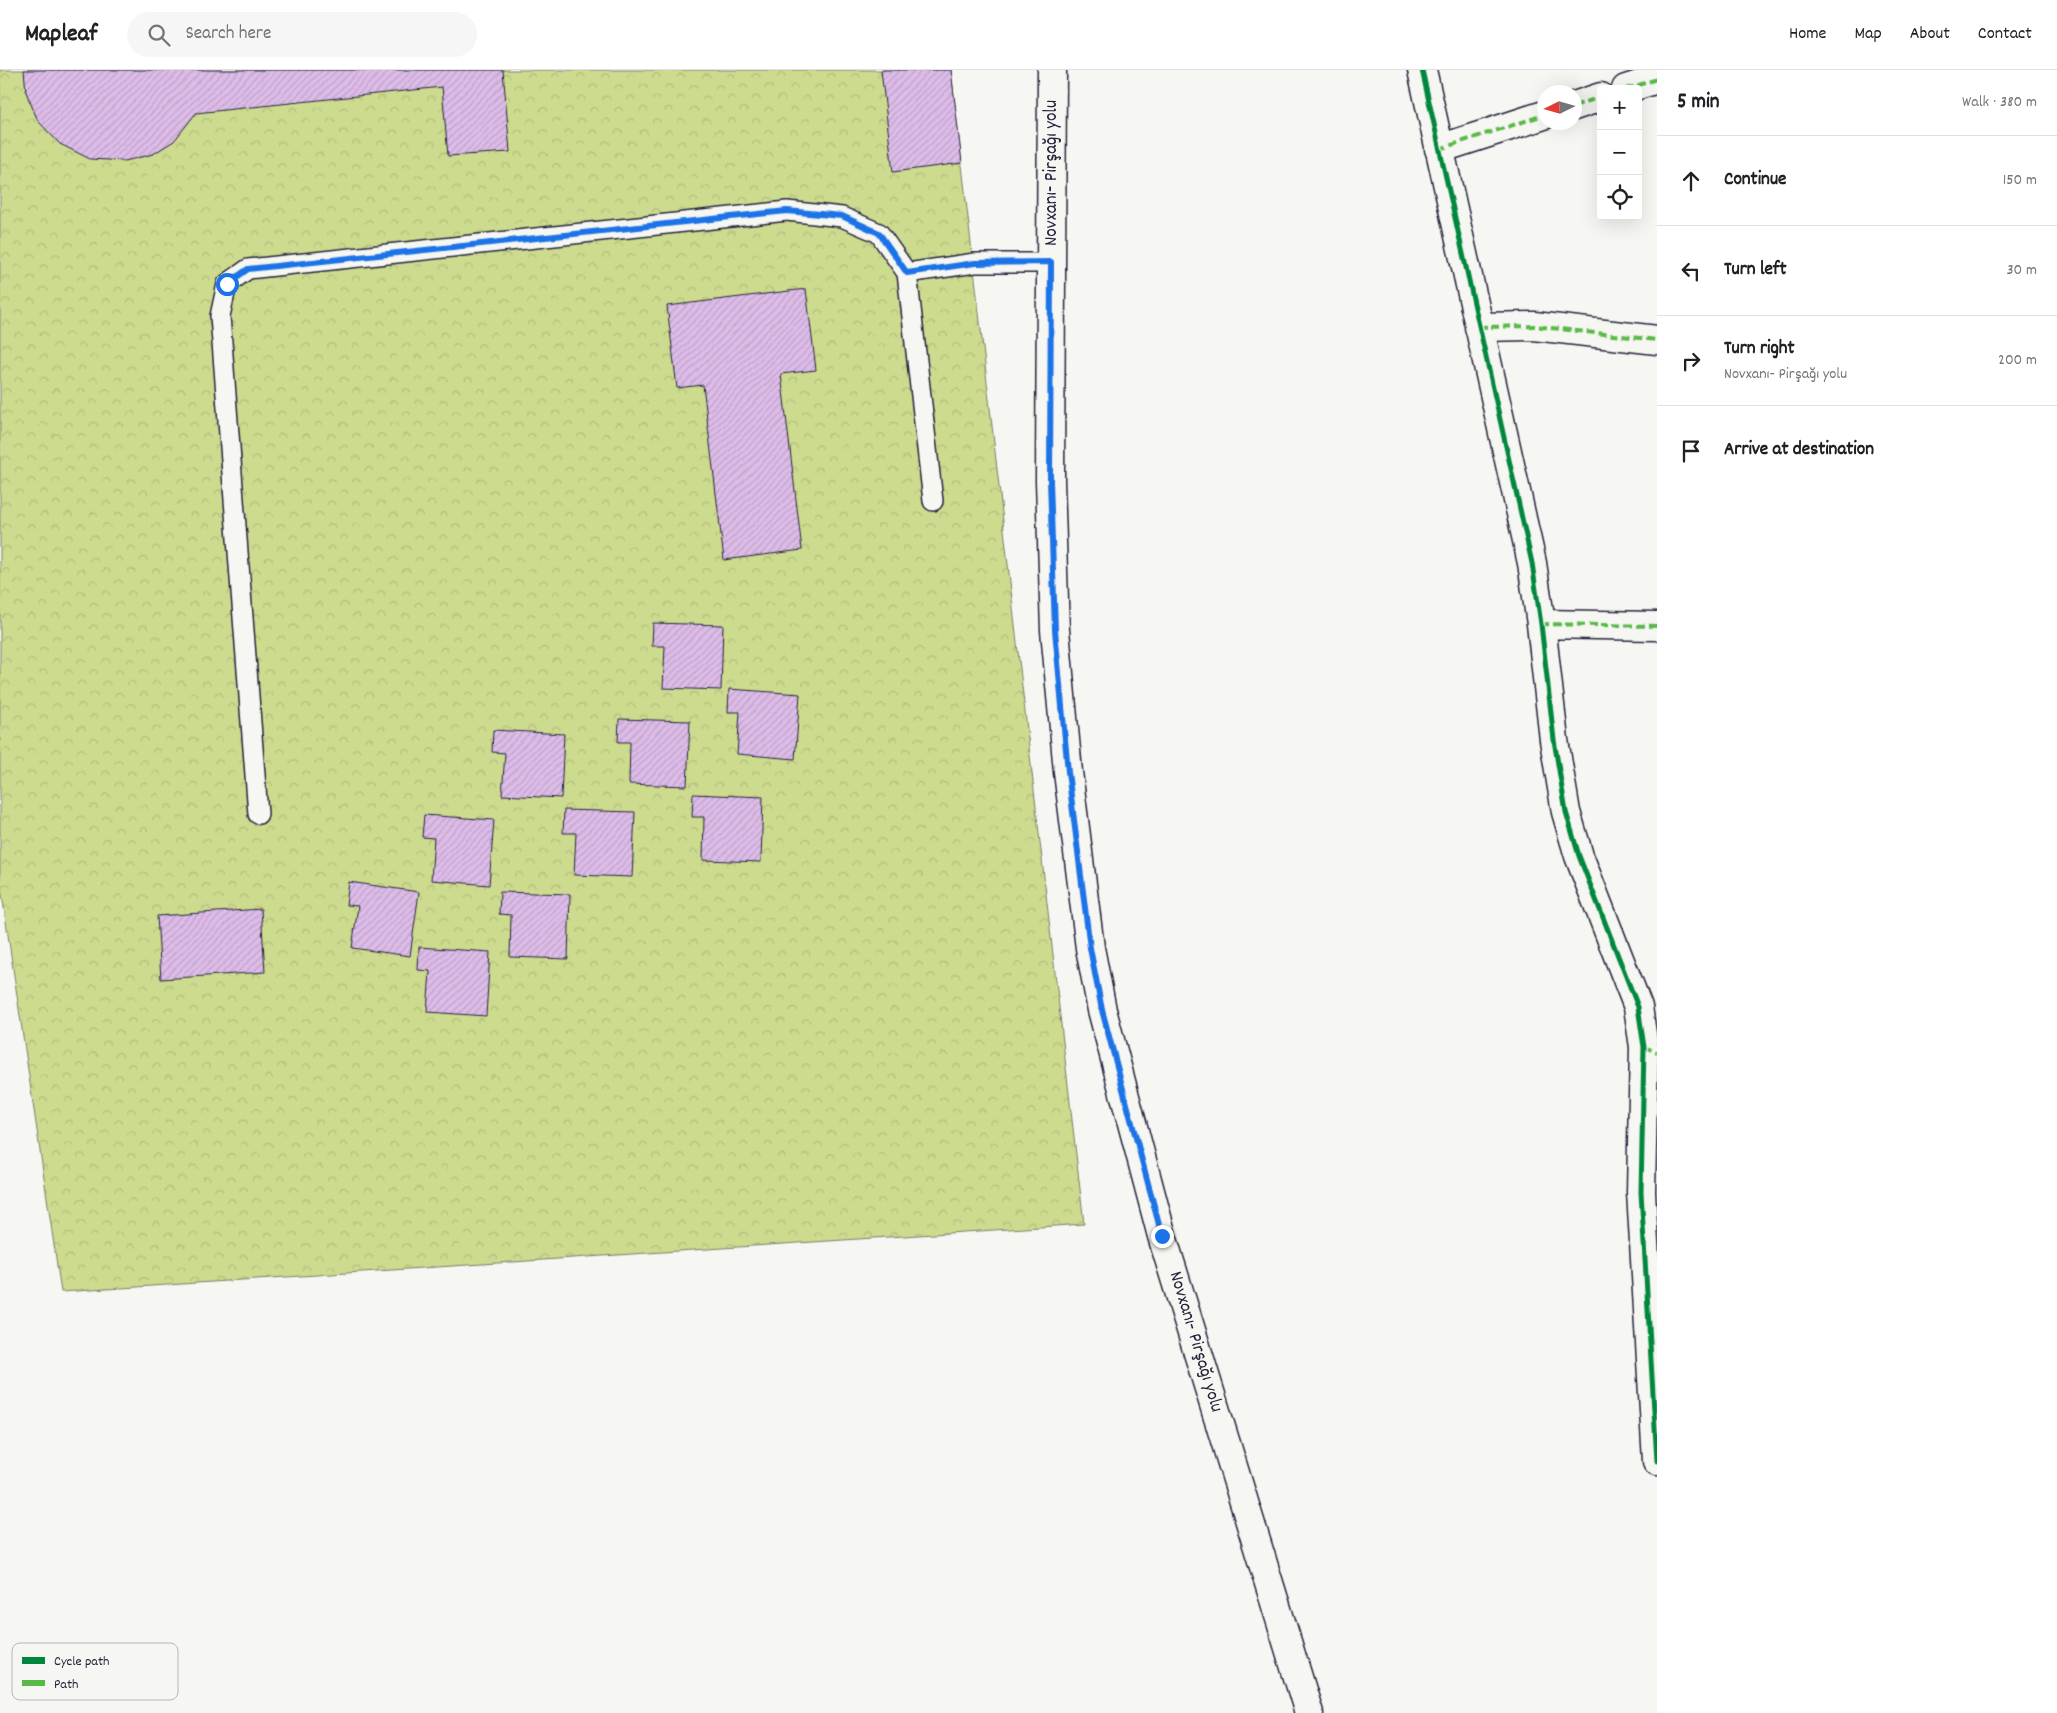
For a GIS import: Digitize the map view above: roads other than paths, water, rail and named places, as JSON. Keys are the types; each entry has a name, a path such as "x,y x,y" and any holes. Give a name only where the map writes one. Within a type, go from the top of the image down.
{"street":[{"name":"Novxanı- Pirşağı yolu","path":"1052,70 1050,481 1055,630 1068,772 1090,948 1102,1010 1162,1236 1309,1713"},
{"path":"1422,70 1532,563 1542,624 1554,740 1566,812 1578,856 1638,1007 1651,1049 1641,1192 1657,1461"},
{"path":"1638,85 1657,79"},
{"path":"1582,103 1597,98"},
{"path":"1439,149 1537,117"},
{"path":"1479,326 1534,326 1657,340"},
{"path":"1542,624 1657,626"}],"lane":[{"path":"258,814 220,316 227,284 248,269 787,211 842,216 879,233 907,273 933,501"},
{"path":"907,273 975,263 1051,262"}]}
